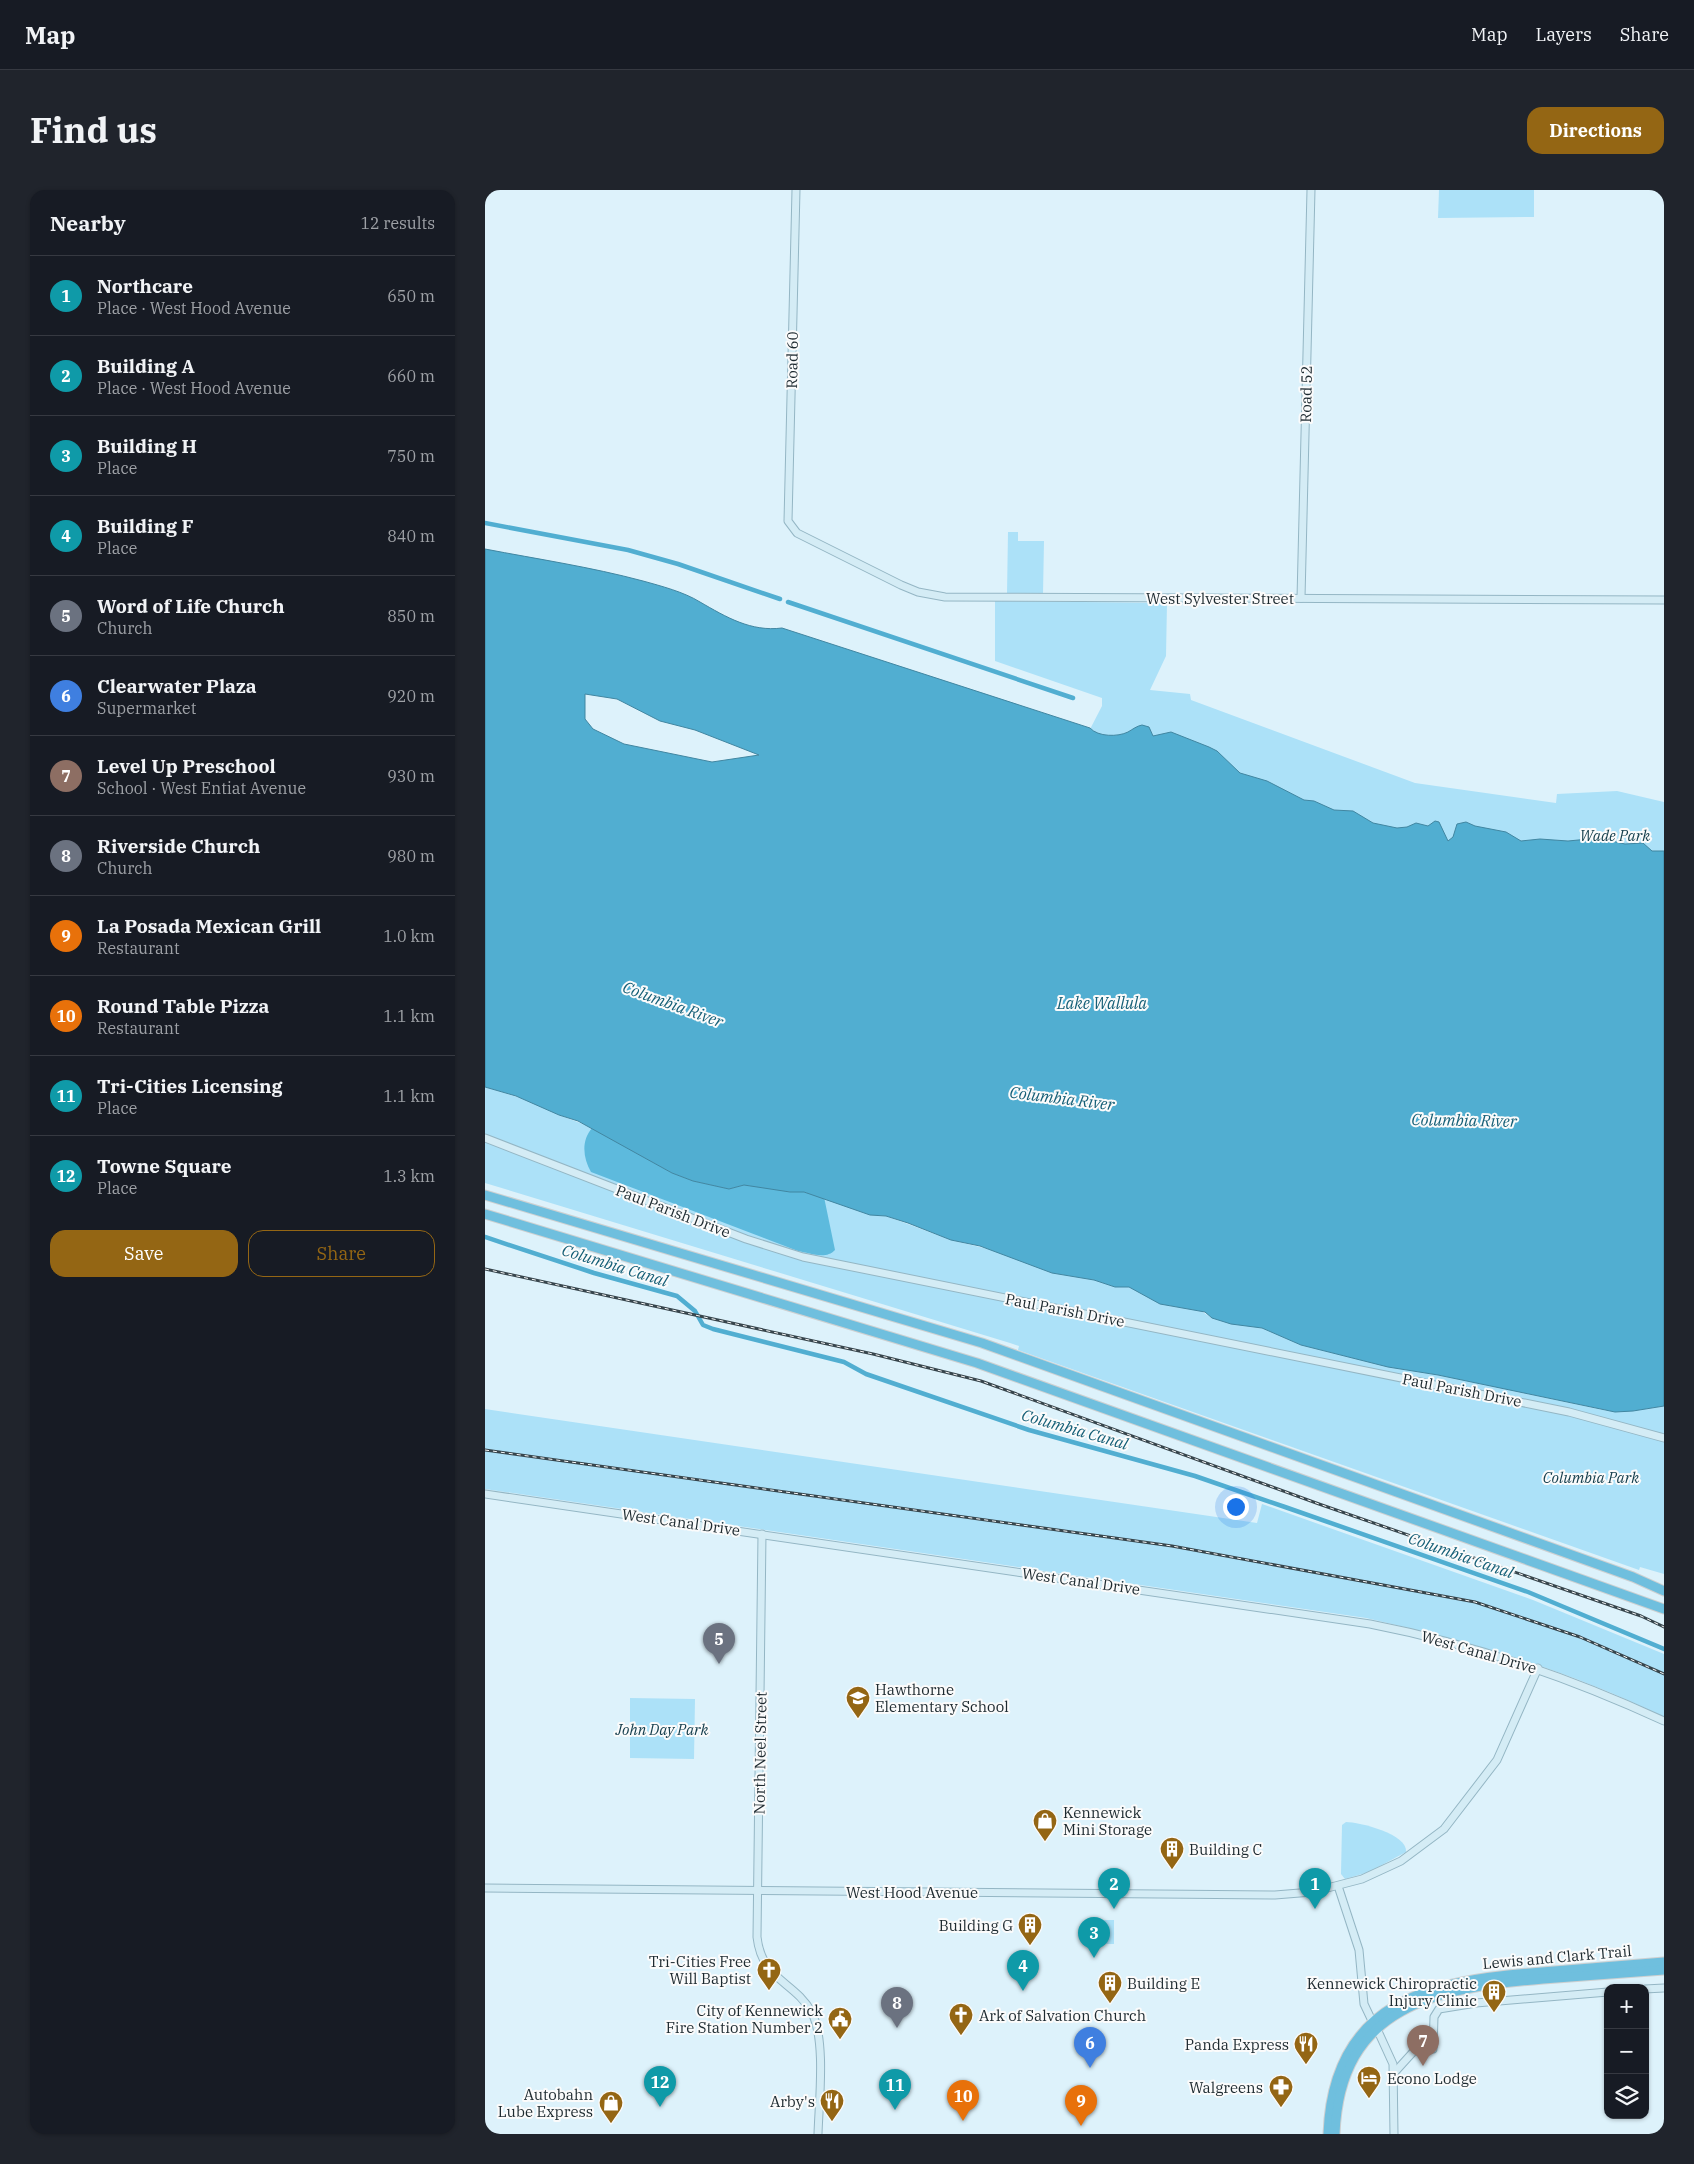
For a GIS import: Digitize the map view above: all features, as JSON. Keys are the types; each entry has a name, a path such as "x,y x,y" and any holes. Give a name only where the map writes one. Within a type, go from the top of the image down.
{"highway":[{"path":"485,1195 982,1343 1633,1577 1664,1591"},
{"path":"485,1214 977,1363 1664,1609"},
{"path":"1519,1536 1571,1550 1664,1585"},
{"name":"Lewis and Clark Trail","path":"1375,2026 1394,2006 1416,1995 1467,1980 1664,1962"},
{"name":"Lewis and Clark Trail","path":"1375,2026 1415,2003 1464,1988 1498,1983 1664,1970"},
{"path":"1328,2134 1331,2102 1339,2072 1354,2044 1375,2026"},
{"path":"1335,2134 1338,2106 1346,2076 1375,2026"}],"street":[{"name":"Road 60","path":"792,529 788,514 796,190"},
{"name":"Road 52","path":"1301,598 1311,190"},
{"name":"West Sylvester Street","path":"792,529 901,585 936,596 1664,600"},
{"name":"Paul Parish Drive","path":"485,1138 746,1239 803,1257 1544,1407 1662,1436"},
{"name":"West Canal Drive","path":"485,1494 1355,1622 1440,1639 1538,1668 1611,1697 1664,1721"},
{"name":"North Neel Street","path":"762,1534 758,1942 769,1970 803,2000 817,2024 819,2042 818,2134"},
{"name":"West Hood Avenue","path":"485,1888 1275,1895 1299,1894 1338,1886 1368,1877 1401,1861 1444,1829 1497,1760 1538,1668"},
{"path":"1338,1886 1359,1950 1364,2004 1392,2060 1394,2073 1394,2134"},
{"path":"1649,1989 1664,1988"},
{"path":"1394,2073 1414,2051 1433,2049 1435,2012 1442,2008 1468,2003 1604,1992"}],"green space":[{"path":"1439,190 1534,190 1534,217 1438,218"},
{"path":"1008,532 1018,532 1018,541 1044,541 1043,594 1007,594"},
{"name":"Wade Park","path":"995,601 1167,603 1166,656 1150,690 1190,694 1191,700 1415,783 1556,803 1557,794 1617,791 1664,802 1664,887 1500,863 1086,737 1102,706 1102,698 995,661"},
{"name":"Columbia Park","path":"485,1087 530,1101 559,1115 744,1185 824,1197 870,1215 886,1216 951,1240 1000,1252 1052,1273 1094,1280 1115,1287 1129,1286 1170,1306 1201,1311 1212,1318 1262,1328 1301,1345 1388,1367 1438,1375 1608,1411 1633,1411 1664,1406 1664,1574 1640,1567 1639,1570 1018,1350 1019,1346 1010,1343 485,1183"},
{"path":"485,1409 1257,1523 1262,1504 1533,1600 1664,1654 1664,1717 1592,1685 1518,1658 1366,1618 485,1489"},
{"name":"John Day Park","path":"630,1698 695,1699 694,1759 630,1758"},
{"path":"1346,1822 1382,1830 1399,1840 1405,1846 1406,1852 1369,1872 1345,1879 1341,1874 1342,1825"},
{"path":"1101,1920 1114,1920 1114,1944 1101,1944"}],"shaded area":[{"path":"592,1128 672,1173 693,1181 729,1189 744,1185 772,1187 790,1192 804,1192 824,1197 835,1250 827,1255 798,1251 591,1172 584,1150 586,1138"}],"water":[{"name":"Lake Wallula","path":"485,549 604,572 665,587 694,598 739,622 760,628 782,628 1090,728 1103,735 1124,734 1142,725 1149,727 1153,736 1171,732 1217,751 1240,773 1267,781 1304,800 1314,801 1334,810 1353,811 1373,823 1397,828 1407,827 1416,823 1428,826 1435,821 1439,822 1448,841 1453,837 1457,824 1466,822 1475,826 1506,832 1521,841 1540,839 1568,841 1599,838 1625,844 1643,843 1652,851 1664,851 1664,1406 1615,1412 1438,1375 1388,1367 1301,1345 1262,1328 1231,1324 1212,1318 1205,1312 1160,1304 1129,1287 1115,1287 1094,1280 1052,1273 980,1246 951,1240 908,1223 886,1216 870,1215 804,1192 790,1192 744,1185 729,1189 693,1181 672,1173 578,1121 559,1115 516,1096 485,1087","holes":["585,694 617,699 660,721 695,730 759,755 712,762 624,744 593,729 585,719"]}],"waterway":[{"path":"485,523 628,550 678,564 780,599"},
{"path":"788,602 1073,698"},
{"name":"Columbia Canal","path":"485,1237 594,1273 677,1296 695,1311 703,1325 713,1329 844,1362 866,1374 1029,1430 1195,1476 1528,1592 1664,1649"}],"railway":[{"path":"485,1269 873,1354 981,1381 1319,1504 1641,1616 1664,1627"},
{"path":"485,1450 1172,1546 1475,1602 1580,1637 1664,1674"}],"place":[{"name":"Word of Life Church","path":"719,1664"},
{"name":"Hawthorne Elementary School","path":"858,1719"},
{"name":"Kennewick Mini Storage","path":"1045,1842"},
{"name":"Building C","path":"1172,1870"},
{"name":"Building A","path":"1114,1909"},
{"name":"Northcare","path":"1315,1909"},
{"name":"Building G","path":"1030,1946"},
{"name":"Building H","path":"1094,1958"},
{"name":"Tri-Cities Free Will Baptist","path":"769,1991"},
{"name":"Building F","path":"1023,1991"},
{"name":"Building E","path":"1110,2004"},
{"name":"Kennewick Chiropractic Injury Clinic","path":"1494,2013"},
{"name":"Riverside Church","path":"897,2028"},
{"name":"Ark of Salvation Church","path":"961,2036"},
{"name":"City of Kennewick Fire Station Number 2","path":"840,2040"},
{"name":"Panda Express","path":"1306,2065"},
{"name":"Level Up Preschool","path":"1423,2066"},
{"name":"Clearwater Plaza","path":"1090,2068"},
{"name":"Econo Lodge","path":"1369,2099"},
{"name":"Towne Square","path":"660,2107"},
{"name":"Walgreens","path":"1281,2108"},
{"name":"Tri-Cities Licensing","path":"895,2110"},
{"name":"Round Table Pizza","path":"963,2121"},
{"name":"Arby's","path":"832,2122"},
{"name":"Autobahn Lube Express","path":"611,2124"},
{"name":"La Posada Mexican Grill","path":"1081,2126"}],"water label":[{"name":"Columbia River","path":"673,1004"},
{"name":"Columbia River","path":"1062,1098"},
{"name":"Columbia River","path":"1464,1120"}]}
